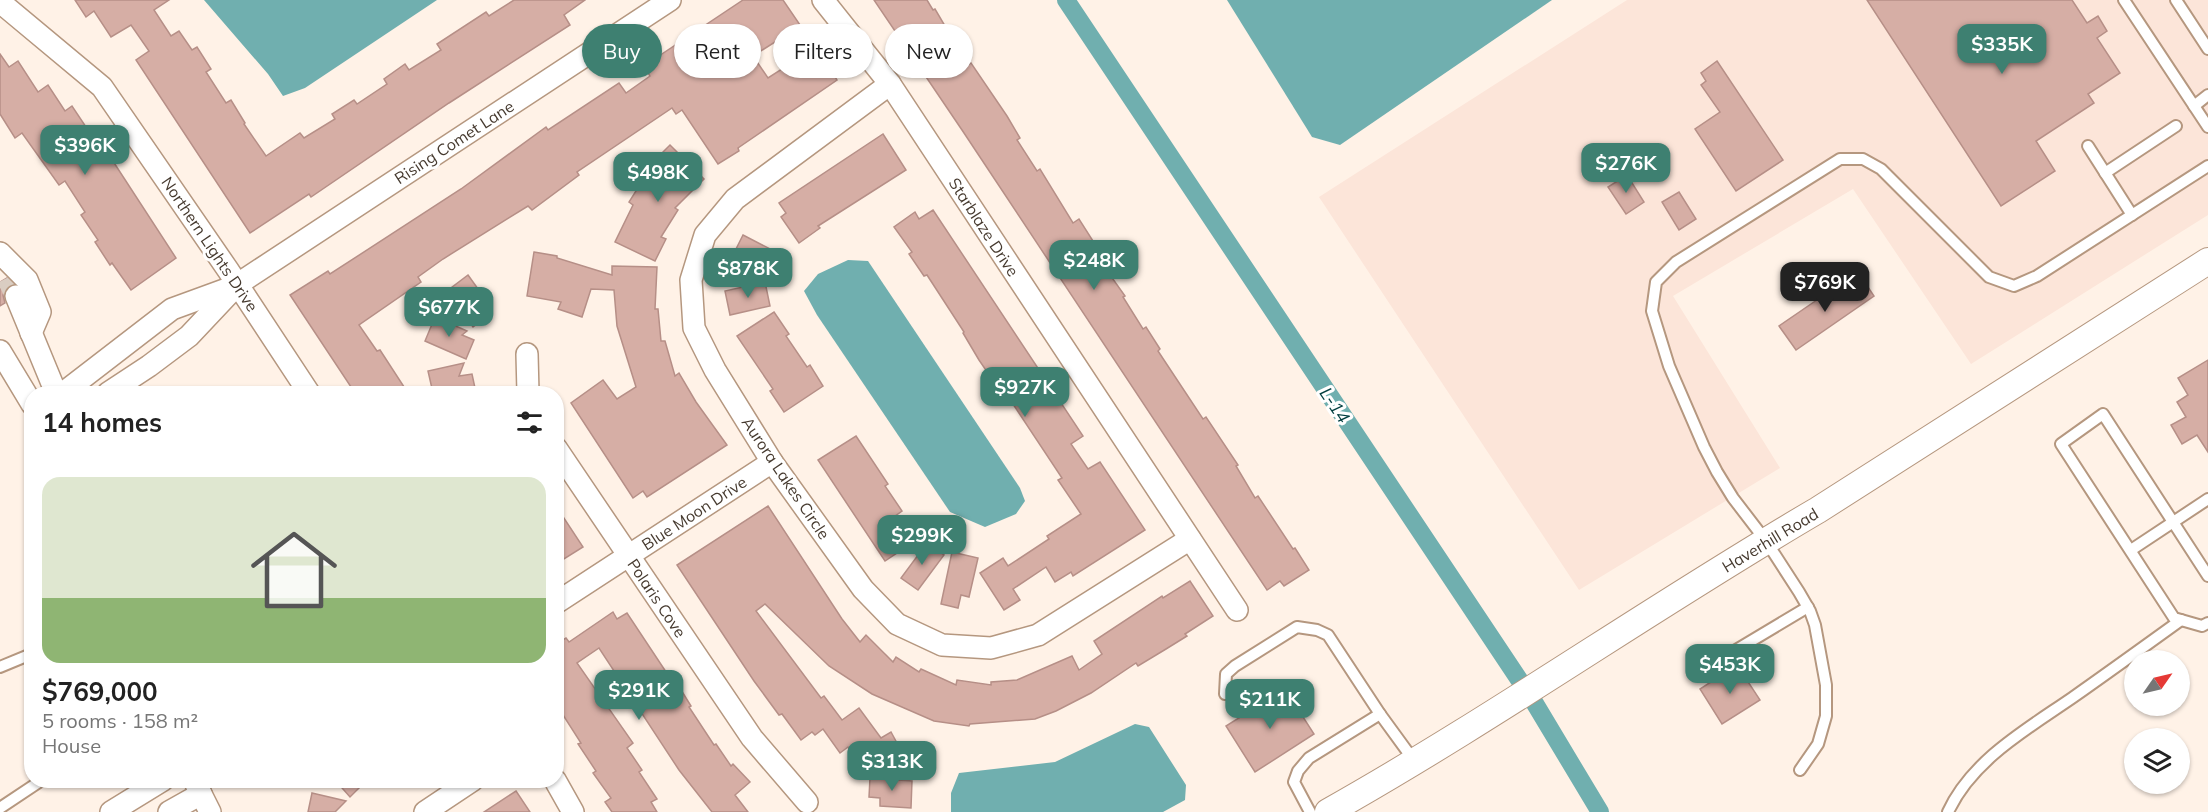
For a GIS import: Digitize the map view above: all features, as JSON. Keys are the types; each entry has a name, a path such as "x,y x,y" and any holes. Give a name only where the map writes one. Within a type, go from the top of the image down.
{"street":[{"name":"Rising Comet Lane","path":"72,386 172,309 238,284 670,0"},
{"name":"Starblaze Drive","path":"823,0 890,84 1237,610"},
{"name":"Northern Lights Drive","path":"0,2 102,87 238,284 304,386"},
{"name":"Aurora Lakes Circle","path":"890,84 735,199 705,235 691,280 694,328 715,370 772,462 863,589 897,624 942,645 991,648 1038,635 1190,539"},
{"path":"0,253 27,280 40,312 31,333"},
{"name":"Haverhill Road","path":"1328,812 1489,717 2208,261"},
{"path":"8,282 53,386"},
{"name":"Rising Comet Lane","path":"119,386 189,336 238,284"},
{"path":"0,351 24,391"},
{"path":"527,354 528,386"},
{"name":"Polaris Cove","path":"564,460 752,738 807,802"},
{"name":"Blue Moon Drive","path":"564,598 772,462"},
{"path":"111,812 150,788"},
{"path":"166,788 175,810 202,795"},
{"path":"425,812 461,788"},
{"path":"560,788 573,812"}],"lane":[{"path":"2124,0 2208,127"},
{"path":"2176,0 2208,49"},
{"path":"2194,106 2208,95"},
{"path":"2105,173 2176,126"},
{"path":"2088,146 2132,215"},
{"path":"1800,770 1818,744 1826,716 1826,685 1821,652 1808,607 1766,541 1732,498 1717,472 1669,366 1652,311 1656,282 1676,262 1840,159 1863,159 1881,169 1989,277 2014,286 2037,276 2208,166"},
{"path":"2208,576 2103,414 2061,444 2174,618 2202,627 2208,623"},
{"path":"2131,550 2208,499"},
{"path":"1711,665 1808,607"},
{"path":"1948,812 1953,801 1974,773 2007,744 2181,620"},
{"path":"1225,694 1226,674 1297,627 1317,630 1328,635 1380,714 1416,762"},
{"path":"0,667 24,657"},
{"path":"1310,812 1294,782 1298,771 1309,758 1380,714"},
{"path":"0,808 30,788"}],"shaded area":[{"path":"1627,0 2208,0 2208,215 1971,364 1853,189 1673,296 1780,468 1579,590 1319,197"}],"water":[{"path":"204,0 437,0 305,88 283,96 268,74"},
{"path":"1227,0 1552,0 1340,145 1312,137"},
{"path":"848,260 868,261 1020,488 1025,501 1016,514 985,527 950,512 817,315 804,291 818,274"},
{"path":"1135,724 1149,727 1186,785 1185,800 1163,812 951,812 951,793 959,773 1055,762"}],"building":[{"path":"75,0 169,0 154,10 171,36 179,31 192,50 197,47 211,69 206,72 226,103 231,100 266,156 300,133 304,138 335,119 332,114 354,100 357,104 387,84 384,79 405,64 409,70 441,50 437,44 486,12 489,16 514,0 585,0 564,15 570,25 449,103 311,197 309,194 250,233 136,60 149,51 131,25 111,37 94,11 86,17"},
{"path":"743,0 783,0 799,24 773,24 773,43 761,51 761,24 707,24"},
{"path":"874,0 927,0 944,24 890,24"},
{"path":"1867,0 2072,0 2087,23 2098,16 2107,31 2097,38 2120,73 2088,94 2094,103 2036,141 2055,171 2001,206"},
{"path":"674,46 674,78 761,78 761,68 768,78 773,75 773,78 836,78 837,80 718,164 682,110 676,114 672,108 577,172 579,175 532,210 528,206 443,259 418,277 421,282 359,325 377,351 380,350 403,386 350,386 290,295 328,271 330,274 461,189 546,127 548,130 619,83 626,93 647,78 662,78 662,54"},
{"path":"0,54 9,67 18,61 38,92 48,85 65,111 72,106 90,133 93,130 176,258 131,290 95,242 98,240 81,215 85,212 65,181 59,185 22,133 15,138 0,114"},
{"path":"1717,61 1783,160 1736,191 1695,129 1720,112 1701,85 1706,81 1701,73"},
{"path":"973,66 1007,116 1020,138 1017,140 1037,171 1040,169 1073,223 1079,219 1093,241 1088,244 1125,296 1123,297 1143,329 1146,327 1160,349 1158,351 1203,419 1206,417 1238,465 1236,466 1255,498 1258,496 1309,570 1284,586 1280,581 1267,590 927,78 973,78"},
{"path":"883,134 906,170 818,226 820,228 799,243 781,217 786,213 779,203"},
{"path":"670,145 704,179 675,208 678,210 661,237 666,239 655,261 615,242 633,205 629,202 652,163"},
{"path":"1627,175 1644,202 1626,214 1608,187"},
{"path":"1679,192 1696,219 1679,230 1662,202"},
{"path":"933,210 1083,436 1071,444 1088,469 1100,462 1145,530 1073,576 1071,572 1055,582 1046,567 1013,589 1020,600 1004,610 980,573 1003,558 1008,566 1049,539 1047,536 1081,514 1058,480 1062,478 997,380 994,382 979,360 964,332 927,275 924,276 909,254 912,252 894,227 915,212 919,219"},
{"path":"743,235 780,254 769,276 732,257"},
{"path":"534,252 557,256 557,258 612,275 612,266 657,267 655,309 658,309 661,341 665,341 675,376 679,373 696,402 727,445 647,497 643,491 633,498 571,403 603,380 617,399 636,387 617,326 614,290 591,289 582,317 558,309 561,302 527,296"},
{"path":"468,275 486,300 480,304 488,315 473,327 447,291"},
{"path":"7,278 13,284 6,289 3,295 5,303 0,306 0,282"},
{"path":"1849,278 1857,291 1866,284 1874,296 1796,350 1779,326"},
{"path":"765,282 770,306 730,315 725,291"},
{"path":"774,312 789,334 786,336 807,367 810,365 823,386 784,412 770,391 773,389 737,336"},
{"path":"435,317 467,331 462,335 474,340 466,359 425,341"},
{"path":"2208,360 2208,452 2197,435 2182,444 2171,425 2186,417 2177,402 2188,395 2178,378"},
{"path":"464,363 459,376 472,374 475,386 431,386 428,371"},
{"path":"856,436 888,484 885,486 902,511 891,519 909,545 885,561 818,460"},
{"path":"768,506 842,619 860,642 866,635 893,662 896,657 919,672 921,669 956,685 957,680 991,685 991,682 1017,680 1072,656 1079,670 1102,654 1094,641 1162,596 1163,598 1190,581 1213,616 1185,634 1187,636 1138,666 1136,663 1091,693 1056,711 1035,719 970,724 969,726 934,721 872,694 829,666 765,604 756,611 821,698 824,696 842,720 859,708 881,738 891,732 904,756 866,778 848,747 840,753 823,729 815,735 812,732 801,740 754,681 677,565"},
{"path":"564,518 583,547 564,559"},
{"path":"927,543 944,555 918,590 901,578"},
{"path":"952,552 978,558 969,597 961,595 958,608 941,604"},
{"path":"613,612 617,619 627,613 676,687 678,685 691,706 689,707 714,745 716,744 731,766 733,764 750,782 735,795 748,812 712,812 679,770 599,648 577,663 633,743 627,748 642,770 639,772 657,799 651,802 657,812 612,812 605,802 611,798 593,773 596,771 578,744 581,743 564,716 564,639 566,638 569,642"},
{"path":"1737,665 1760,700 1722,724 1700,689"},
{"path":"1285,689 1314,734 1255,772 1226,726"},
{"path":"870,778 912,781 911,808 880,806 880,798 869,797"},
{"path":"342,788 359,788 350,797"},
{"path":"516,791 530,812 484,812"},
{"path":"312,793 346,801 335,812 308,812"}],"waterway":[{"name":"L-14","path":"1066,0 1534,702 1600,812"}],"tunnel":[{"path":"7,278 16,296"}]}
